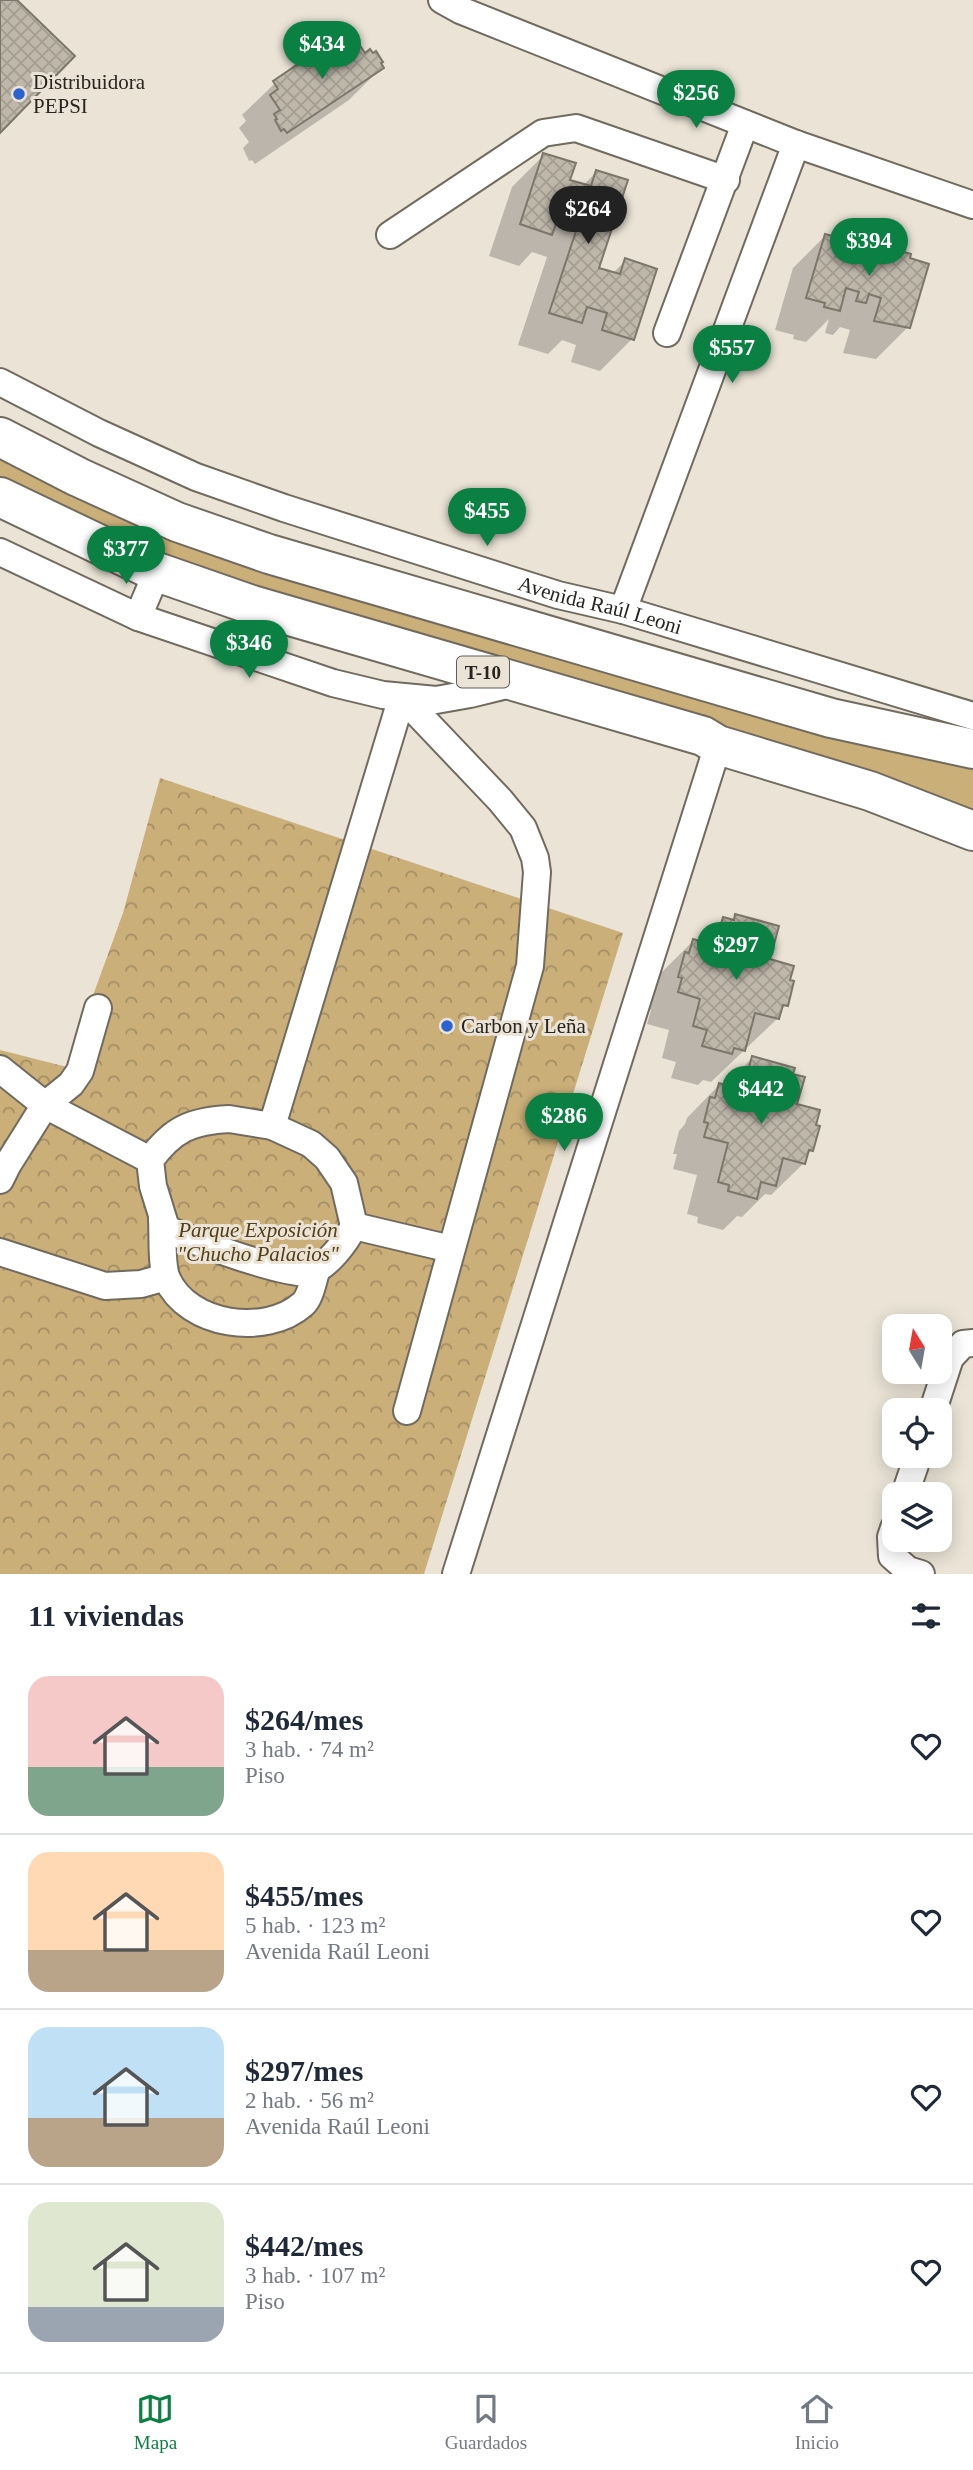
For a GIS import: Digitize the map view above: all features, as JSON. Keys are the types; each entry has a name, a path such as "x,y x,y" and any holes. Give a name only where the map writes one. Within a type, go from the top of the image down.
{"highway":[{"name":"Avenida Raúl Leoni","path":"0,437 177,522 269,554 831,718 973,749"},
{"name":"T-10","path":"0,497 157,572 252,605 703,736 718,745 870,791 973,831"}],"street":[{"path":"442,0 460,10 796,144 973,205"},
{"path":"667,334 745,124"},
{"path":"390,235 532,140 561,129 576,128 726,180"},
{"path":"623,610 796,144"},
{"name":"Avenida Raúl Leoni","path":"0,382 99,433 196,477 284,508 558,595 623,610 973,716"},
{"path":"0,552 138,617 333,683 383,695 436,700 517,682"},
{"path":"138,617 157,572"},
{"path":"272,1126 402,697"},
{"path":"402,697 500,800 523,828 535,858 537,872 530,967 407,1411"},
{"path":"456,1574 718,745"},
{"path":"0,1180 45,1105 71,1084 80,1072 98,1008"},
{"path":"0,1069 45,1105 150,1160"},
{"path":"162,1220 166,1228 173,1233 302,1274 327,1262 354,1226 344,1183 327,1158 311,1144 272,1126 229,1119 196,1123 164,1141 150,1160 153,1186 162,1220 166,1277 175,1292 193,1308 225,1320 261,1323 288,1314 306,1302 317,1269"},
{"path":"354,1226 451,1249"},
{"path":"0,1252 105,1286 141,1284 166,1277"},
{"path":"937,1398 950,1358 963,1344 973,1343"},
{"path":"892,1552 892,1556 908,1570 921,1574"}],"green space":[{"path":"0,453 973,767 973,812 376,628 155,553 0,480"},
{"name":"Parque Exposición \"Chucho Palacios\"","path":"160,778 623,933 424,1574 0,1574 0,1050 67,1067 123,913"}],"building":[{"name":"Distribuidora PEPSI","path":"0,0 17,0 75,56 0,133"},
{"path":"340,36 345,43 354,37 365,53 370,49 373,53 376,51 384,68 287,133 284,129 281,131 274,114 280,110 270,95 278,89 273,81 301,62 298,59 310,51 312,54"},
{"path":"543,153 576,163 570,180 591,186 596,170 628,180 599,268 620,274 625,258 657,269 634,340 602,330 607,313 587,307 582,323 549,313 578,225 558,218 552,235 520,224"},
{"path":"825,234 844,239 845,235 911,254 910,258 929,264 910,328 874,321 881,298 869,294 866,303 856,301 859,292 846,288 840,311 824,307 825,303 806,298"},
{"path":"735,914 779,926 770,959 794,966 790,980 794,981 788,1006 783,1005 779,1019 755,1013 745,1051 734,1048 732,1054 702,1046 707,1030 693,1026 700,999 678,992 682,978 678,977 685,952 689,953 693,939 715,945 723,917 734,920"},
{"path":"752,1056 795,1068 793,1074 805,1077 797,1104 820,1110 816,1125 820,1126 813,1151 809,1150 805,1164 783,1158 776,1186 761,1182 757,1199 728,1191 729,1185 718,1182 728,1143 704,1137 708,1123 704,1122 710,1097 715,1098 719,1083 743,1090"}],"place":[{"name":"Distribuidora PEPSI","path":"19,94"},
{"name":"Carbon y Leña","path":"447,1026"}]}
